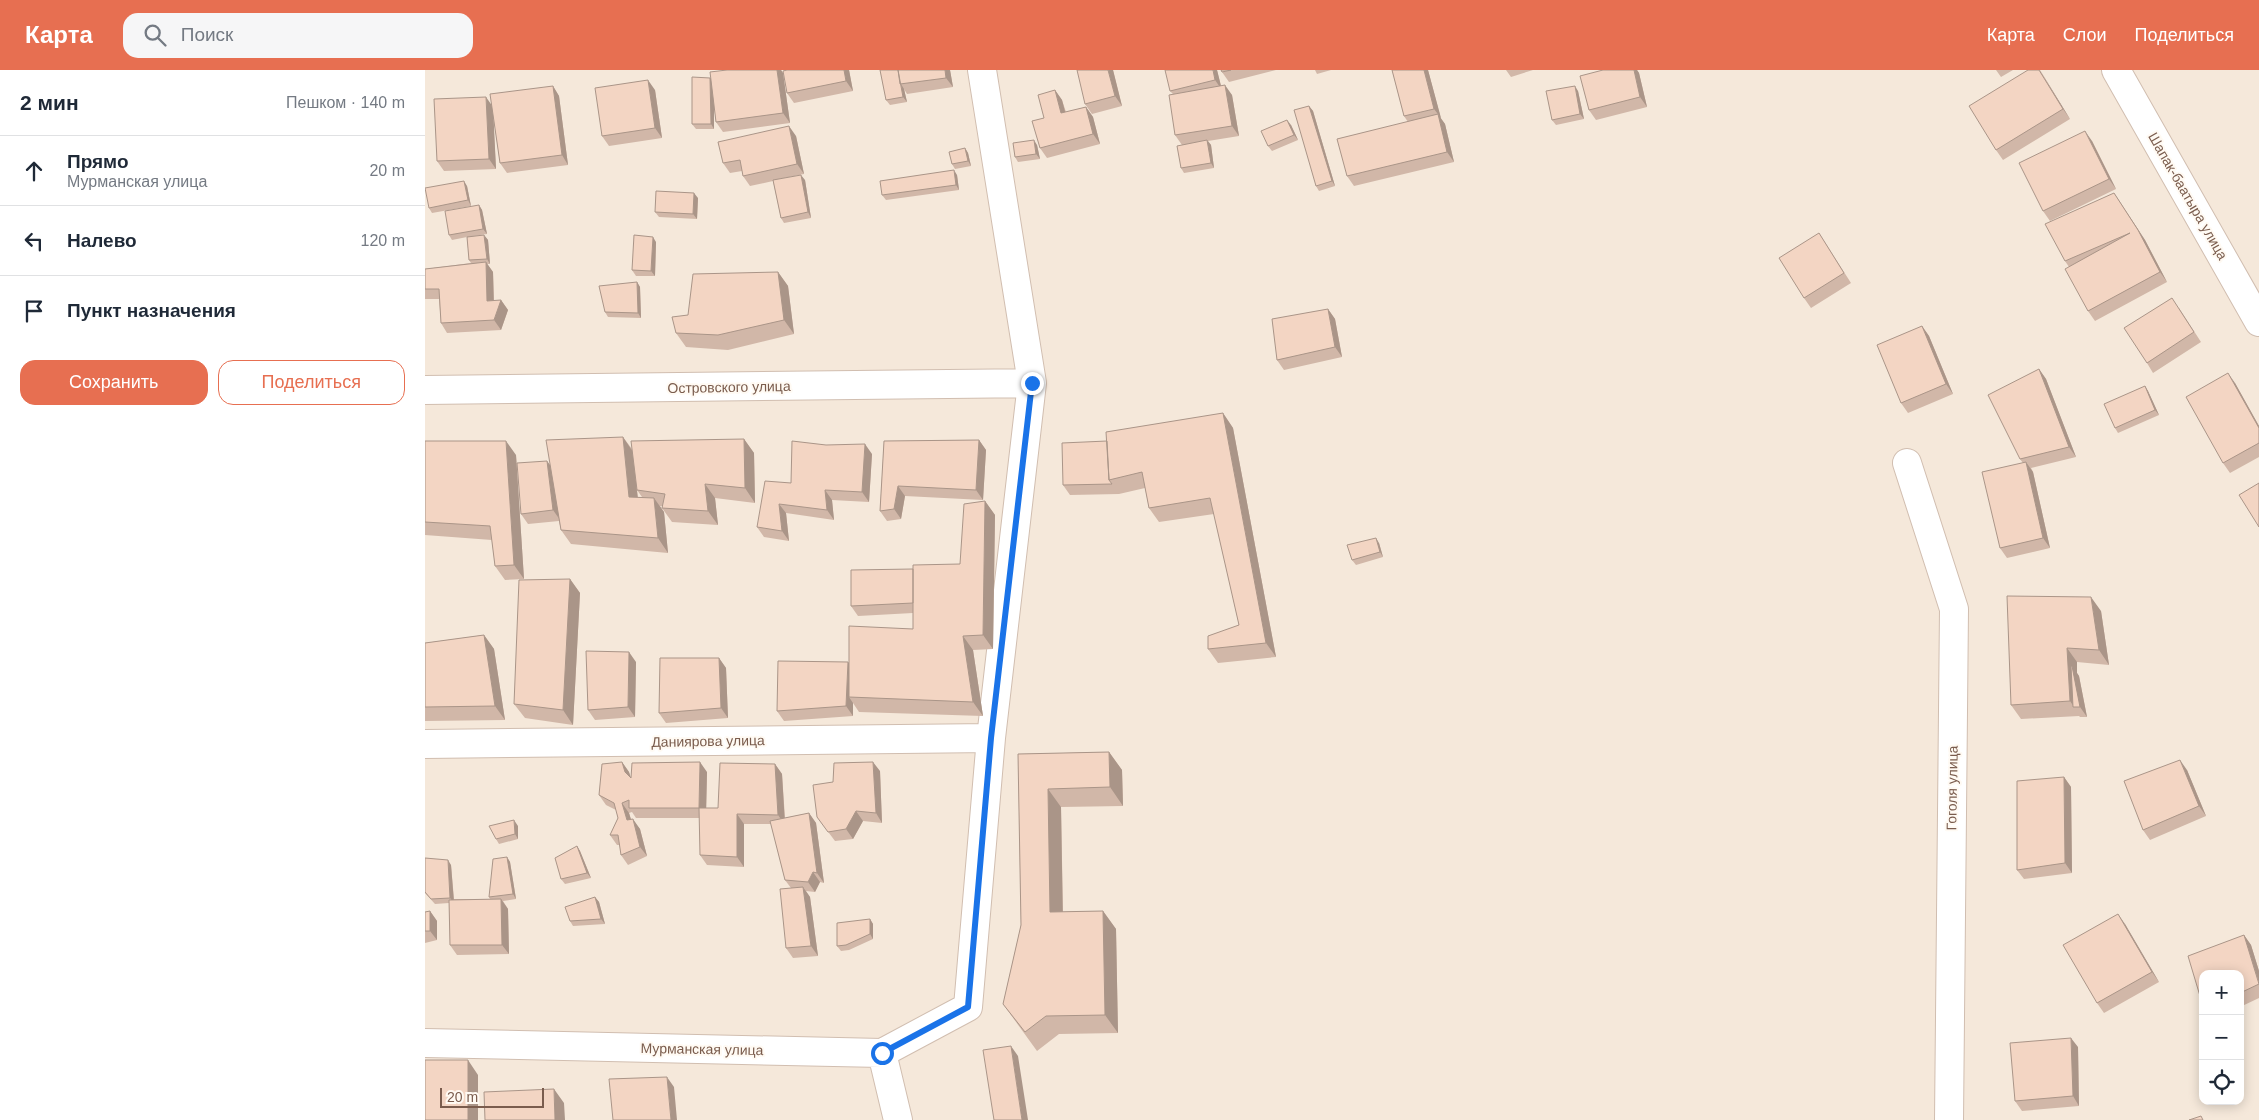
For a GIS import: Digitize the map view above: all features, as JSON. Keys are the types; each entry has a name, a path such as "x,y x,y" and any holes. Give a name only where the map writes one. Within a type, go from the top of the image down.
{"street":[{"path":"982,70 1032,383 991,738"},
{"name":"Шапак-баатыра улица","path":"2116,70 2259,322"},
{"name":"Островского улица","path":"425,390 1032,383"},
{"name":"Гоголя улица","path":"1907,463 1955,609 1949,1120"},
{"name":"Даниярова улица","path":"425,744 991,738"},
{"name":"Мурманская улица","path":"425,1043 882,1053 968,1007 991,738"},
{"path":"882,1053 898,1120"}],"shaded area":[{"path":"425,70 2259,70 2259,1120 425,1120"}],"building":[{"path":"777,70 783,113 716,122 710,72"},
{"path":"844,70 846,81 787,93 783,71"},
{"path":"880,70 898,70 903,97 886,100"},
{"path":"898,70 945,70 946,78 900,84"},
{"path":"1077,70 1108,70 1115,96 1085,104"},
{"path":"1165,70 1213,70 1215,80 1170,91"},
{"path":"1392,70 1424,70 1434,109 1404,116"},
{"path":"1603,70 1634,70 1640,97 1589,110 1580,76"},
{"path":"2028,70 2039,70 2063,109 1996,150 1969,106"},
{"path":"692,77 710,78 711,124 692,124"},
{"path":"648,80 655,128 602,136 595,88"},
{"path":"1225,85 1232,126 1175,135 1169,95"},
{"path":"553,86 562,155 500,163 490,94"},
{"path":"1575,86 1580,114 1552,120 1546,91"},
{"path":"1055,90 1061,113 1086,107 1093,134 1040,148 1032,121 1044,118 1038,95"},
{"path":"486,97 489,159 437,161 434,99"},
{"path":"1309,106 1332,181 1316,186 1294,110"},
{"path":"1438,114 1447,152 1347,176 1337,139"},
{"path":"1287,120 1294,135 1268,146 1261,131"},
{"path":"789,126 797,164 743,176 740,160 723,163 718,142"},
{"path":"2085,131 2109,179 2043,211 2019,163"},
{"path":"1034,140 1036,154 1015,157 1013,143"},
{"path":"1207,140 1211,163 1181,168 1177,146"},
{"path":"965,148 968,161 952,164 949,152"},
{"path":"954,170 956,185 882,195 880,181"},
{"path":"801,175 808,212 781,218 773,180"},
{"path":"464,181 468,200 429,208 425,188"},
{"path":"656,191 694,193 693,214 655,212"},
{"path":"2114,193 2138,230 2160,272 2088,311 2065,269 2130,233 2065,261 2045,224"},
{"path":"479,205 483,229 449,235 445,211"},
{"path":"1819,233 1844,273 1804,298 1779,258"},
{"path":"484,235 487,259 469,260 467,237"},
{"path":"634,235 653,237 651,271 632,270"},
{"path":"486,262 487,301 501,300 494,320 441,323 439,289 425,289 425,269"},
{"path":"778,272 784,320 718,335 676,333 672,317 688,315 693,274"},
{"path":"637,282 638,313 605,312 599,286"},
{"path":"2172,298 2194,332 2147,363 2124,328"},
{"path":"1328,309 1335,347 1277,360 1272,319"},
{"path":"1922,326 1946,384 1901,403 1877,345"},
{"path":"2039,369 2069,447 2020,459 1988,395"},
{"path":"2228,373 2259,428 2259,443 2223,463 2186,397"},
{"path":"2145,386 2155,410 2115,428 2104,404"},
{"path":"1223,413 1266,643 1208,649 1208,636 1239,625 1210,498 1149,508 1142,472 1109,480 1106,432"},
{"path":"623,437 629,497 654,498 658,538 561,530 546,440"},
{"path":"744,439 745,488 705,484 708,511 662,508 665,494 637,490 631,441"},
{"path":"979,440 976,490 898,486 894,509 880,511 884,441"},
{"path":"425,441 506,441 514,565 495,566 490,526 425,522"},
{"path":"792,441 826,445 865,444 862,492 825,490 827,510 779,504 782,531 757,527 765,481 791,483"},
{"path":"1107,441 1109,480 1112,484 1063,485 1062,443"},
{"path":"547,461 553,510 521,514 517,463"},
{"path":"2026,462 2043,538 2000,548 1982,472"},
{"path":"2259,483 2259,527 2239,495"},
{"path":"985,501 983,635 963,636 973,702 849,697 849,626 913,629 913,565 960,564 964,504"},
{"path":"1376,538 1380,552 1352,560 1347,545"},
{"path":"913,569 913,603 851,606 851,570"},
{"path":"570,579 563,710 514,704 519,580"},
{"path":"2007,596 2091,597 2099,650 2067,648 2070,701 2011,705"},
{"path":"484,635 495,706 425,707 425,643"},
{"path":"586,651 629,652 628,707 588,710"},
{"path":"660,658 719,658 721,708 659,713"},
{"path":"778,661 848,662 846,706 777,711"},
{"path":"2072,666 2080,707 2073,707"},
{"path":"1109,752 1110,787 1048,789 1050,912 1103,911 1105,1015 1046,1016 1025,1032 1003,1004 1021,925 1018,754"},
{"path":"2180,760 2199,806 2143,830 2124,781"},
{"path":"622,762 625,772 631,778 632,763 700,762 699,808 629,808 629,800 622,803 627,820 633,819 640,847 621,855 618,835 610,835 618,818 614,803 599,795 602,764"},
{"path":"873,762 876,813 856,811 846,829 828,832 817,817 813,785 833,782 834,763"},
{"path":"720,763 775,764 778,815 737,814 737,857 700,855 699,808 718,808"},
{"path":"2064,777 2065,863 2017,870 2017,781"},
{"path":"809,813 817,873 813,872 808,882 785,880 770,821"},
{"path":"514,820 515,834 496,839 489,826"},
{"path":"577,846 587,873 561,879 555,858"},
{"path":"507,857 513,894 489,897 493,859"},
{"path":"425,858 448,860 450,898 431,899 425,892"},
{"path":"803,887 811,946 786,948 780,889"},
{"path":"595,897 601,919 570,921 565,907"},
{"path":"501,899 502,945 450,945 449,900"},
{"path":"430,911 430,931 425,931 425,912"},
{"path":"2118,914 2152,972 2097,1003 2063,945"},
{"path":"870,919 870,934 846,945 837,946 837,923"},
{"path":"2244,935 2259,984 2244,991 2244,970 2199,970 2199,993 2188,956"},
{"path":"2071,1038 2073,1096 2015,1101 2010,1043"},
{"path":"1011,1046 1022,1120 994,1120 983,1050"},
{"path":"425,1060 468,1060 468,1120 425,1120"},
{"path":"667,1077 671,1120 613,1120 609,1079"},
{"path":"554,1089 555,1120 485,1120 484,1092"},
{"path":"2201,1116 2203,1120 2189,1120"}],"route":[{"path":"882,1053 968,1007 991,738 1032,383"}]}
